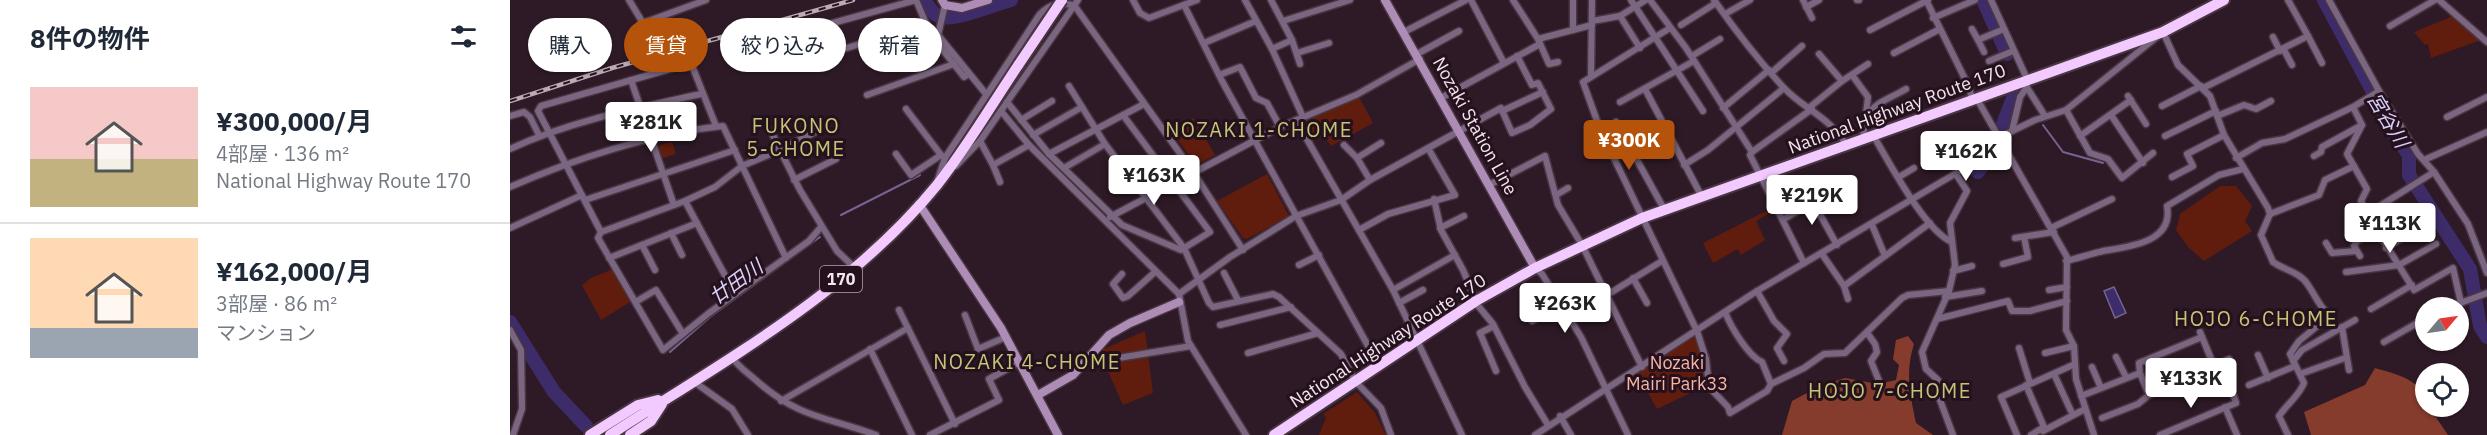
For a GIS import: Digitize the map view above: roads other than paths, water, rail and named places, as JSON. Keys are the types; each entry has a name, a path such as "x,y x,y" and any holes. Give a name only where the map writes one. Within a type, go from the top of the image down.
{"highway":[{"name":"170","path":"610,435 792,316 855,268 936,185 1062,0"},
{"name":"National Highway Route 170","path":"1274,435 1378,363 1475,301 1582,245 1664,209 1868,136 2026,83 2163,32 2224,0"},
{"name":"170","path":"590,435 638,405 665,399"},
{"name":"170","path":"630,435 651,421 665,399"}],"street":[{"path":"630,0 640,18"},
{"path":"657,18 706,0"},
{"path":"846,19 916,0 923,18"},
{"path":"986,94 938,35 938,31 944,2 962,8 988,0"},
{"path":"1133,0 1140,13 1149,18 1197,0"},
{"path":"1246,0 1272,49 1303,117"},
{"path":"1271,0 1292,40 1300,64"},
{"path":"1283,21 1350,0"},
{"name":"Nozaki Station Line","path":"1385,0 1535,268"},
{"path":"1404,32 1466,0"},
{"path":"1471,0 1504,63"},
{"path":"1515,0 1539,41 1549,64 1558,62"},
{"path":"1573,0 1573,30"},
{"path":"1591,76 1592,0"},
{"path":"1631,0 1703,111"},
{"path":"1441,98 1517,56 1539,41 1620,16 1648,0 1693,59 1734,127 1752,152"},
{"path":"1725,14 1750,0"},
{"path":"1812,18 1804,3 1819,0"},
{"path":"1934,18 1975,0"},
{"path":"1991,0 2000,31 2013,51 2026,83 2045,116"},
{"path":"2288,0 2322,63"},
{"path":"2329,0 2378,92 2468,224 2487,273"},
{"path":"2390,26 2440,0 2487,42"},
{"path":"1870,30 1928,1 1938,30 1975,100 2053,230 2066,261 2066,330 2074,346 2081,396 2094,435"},
{"path":"1681,25 1715,2 1784,88 1838,132 1846,144"},
{"path":"936,185 943,156 1040,14 1048,6 1056,3 1076,3"},
{"path":"936,185 980,141 1076,3"},
{"path":"1076,3 1194,173 1243,250"},
{"path":"1184,5 1219,75 1378,363"},
{"path":"1620,16 1640,48"},
{"path":"1204,44 1256,21"},
{"path":"1671,28 1583,82 1600,129 1697,331 1706,359 1709,387 1728,407 1730,413 1767,391 1771,384 1804,368 1824,354 1845,353 1908,295 1949,291"},
{"path":"1972,29 1984,52"},
{"path":"1894,53 1938,30"},
{"path":"1104,220 1280,127 1356,95 1459,31"},
{"path":"1978,40 2000,31"},
{"path":"1535,435 1560,416 1642,367 1757,291 1913,201 1980,159 1998,140 2012,131 2045,116 2066,110 2163,32 2178,65 2210,96 2224,135 2243,169 2259,190 2270,214"},
{"path":"2162,106 2308,36"},
{"path":"2273,38 2292,65"},
{"path":"1620,102 1678,71 1720,39"},
{"path":"1272,49 1292,40"},
{"path":"1297,53 1329,44"},
{"path":"1723,108 1802,46"},
{"path":"942,47 964,77 969,74"},
{"path":"1989,61 2013,51"},
{"path":"1819,54 1842,81"},
{"path":"1038,395 1064,382 1109,335 1179,298 1243,250 1296,216 1341,200 1370,180 1501,108 1512,133 1530,125 1551,109 1538,83 1532,85 1517,56"},
{"path":"601,232 538,111 541,106 691,63 701,94 716,126"},
{"path":"867,95 954,64"},
{"path":"1804,263 1750,155 1842,81 1868,64"},
{"path":"1219,75 1240,67 1256,98 1267,103 1280,127"},
{"path":"1852,75 1868,97 1866,115 1868,136 1930,223 1943,239 1952,242"},
{"path":"631,80 674,206"},
{"path":"2012,131 2020,97 2026,83"},
{"path":"1069,86 1105,144 1184,248 1198,282 1213,307 1273,294 1341,354 1355,381 1381,408 1391,435"},
{"path":"1684,165 1708,150 1784,88"},
{"path":"1645,89 1702,197"},
{"path":"1866,115 1906,89"},
{"path":"1502,111 1543,92"},
{"path":"2236,158 2262,143 2285,139 2353,107 2378,92"},
{"path":"510,148 539,135 640,107 701,94"},
{"path":"2447,117 2487,97"},
{"path":"2080,136 2111,115 2129,98 2146,124"},
{"path":"1021,120 1052,101"},
{"path":"2165,136 2217,113 2244,105 2256,108 2271,101"},
{"path":"1007,102 1049,154 1122,225 1181,250 1210,232 1123,115"},
{"path":"1049,154 1144,104"},
{"path":"1033,135 1082,107"},
{"path":"2353,107 2362,125"},
{"path":"906,109 943,156"},
{"path":"2066,110 2090,153 2108,159 2122,178 2153,153"},
{"path":"1001,111 1029,145 1179,298 1191,346 1246,435"},
{"path":"510,117 524,112 530,117 539,135"},
{"path":"2111,115 2143,163"},
{"path":"1296,120 1393,291 1462,435"},
{"path":"1616,122 1664,209"},
{"path":"2314,156 2321,152 2322,147 2362,125"},
{"path":"2362,125 2348,154 2367,189 2361,201 2386,248 2414,290 2453,268 2464,297"},
{"path":"510,187 566,163 651,141 723,126 786,258"},
{"path":"821,129 742,166 715,187 674,206 601,232 598,238 637,301 663,350 735,294 809,241 821,226"},
{"path":"771,131 794,180 821,226 837,251 855,268"},
{"path":"2424,160 2487,132"},
{"path":"2172,177 2193,166 2187,154 2224,135"},
{"path":"980,141 1000,182"},
{"path":"1357,158 1381,143"},
{"path":"1064,168 1105,144"},
{"path":"993,165 1029,145"},
{"path":"1344,145 1357,158 1370,180"},
{"path":"1359,230 1388,214 1434,199 1446,199 1455,195 1428,148"},
{"path":"510,228 583,198 735,150"},
{"path":"896,154 911,175 943,156"},
{"path":"1489,185 1545,156 1558,205 1582,245 1642,367"},
{"path":"794,180 836,159"},
{"path":"2288,435 2280,416 2289,401 2300,392 2304,383 2290,354 2299,341 2327,318 2327,313 2315,301 2308,284 2289,268 2272,262 2261,235 2270,214 2319,195 2325,180 2354,166"},
{"path":"1899,177 1914,168"},
{"path":"2066,261 2106,251 2117,251 2146,241 2162,229 2168,206 2219,175 2243,169"},
{"path":"2367,214 2434,172"},
{"path":"1953,435 1940,400 1938,380 1926,369 1923,361 1926,340 1949,291 1955,265 1950,223 1967,191 1956,174"},
{"path":"1556,195 1568,188"},
{"path":"1434,199 1440,228 1455,255 1475,301 1494,326 1519,376 1548,425"},
{"path":"2015,238 2053,230 2112,199"},
{"path":"685,201 735,294"},
{"path":"1784,219 1813,202 1837,245"},
{"path":"919,204 1006,337 1058,435"},
{"path":"1440,228 1464,216"},
{"path":"2386,248 2429,222"},
{"path":"609,258 697,223"},
{"path":"1844,286 1930,223"},
{"path":"1872,225 1885,255"},
{"path":"2326,243 2332,253 2358,253 2354,246 2357,241 2376,230"},
{"path":"671,233 682,255"},
{"path":"2003,264 2028,257 2024,237"},
{"path":"2346,272 2399,265 2436,244"},
{"path":"642,245 655,270"},
{"path":"1822,254 1844,286 1848,299"},
{"path":"1299,266 1319,255"},
{"path":"1393,291 1455,255"},
{"path":"1607,295 1662,261"},
{"path":"1953,271 1972,266"},
{"path":"1535,268 1542,274 1562,305 1608,388 1628,435"},
{"path":"1122,274 1113,284 1123,298 1155,272"},
{"path":"1224,273 1238,300"},
{"path":"1633,278 1647,303"},
{"path":"2371,309 2412,285"},
{"path":"2049,290 2067,287"},
{"path":"637,301 656,290 683,334"},
{"path":"1399,303 1423,290"},
{"path":"1757,291 1774,321 1787,334 1777,348 1784,361"},
{"path":"1945,297 1982,291"},
{"path":"2469,299 2486,293"},
{"path":"1937,319 2008,301 2012,311 2030,311 2067,302"},
{"path":"1532,321 1562,305"},
{"path":"1220,325 1291,308"},
{"path":"900,310 956,424"},
{"path":"1725,312 1732,329 1755,359 1762,362 1771,384"},
{"path":"965,315 978,349 1006,337"},
{"path":"2249,385 2294,364 2302,350 2355,320"},
{"path":"2384,342 2415,324"},
{"path":"1494,326 1480,333 1496,371"},
{"path":"2342,327 2345,358 2349,370"},
{"path":"781,401 908,328"},
{"path":"510,330 521,350 522,409 513,435"},
{"path":"1248,353 1318,333"},
{"path":"1868,333 1877,352 1871,361 1879,381"},
{"path":"2149,395 2139,373 2139,363 2201,335 2214,366"},
{"path":"1082,364 1191,346"},
{"path":"2045,353 2074,346"},
{"path":"2019,348 2028,384 2044,427 2031,435"},
{"path":"870,349 912,435"},
{"path":"2258,355 2268,378"},
{"path":"731,356 736,364 781,401 802,413 876,435"},
{"path":"2116,357 2126,377"},
{"path":"2300,374 2345,358"},
{"path":"2102,418 2138,404 2149,395 2229,359"},
{"path":"930,435 956,424 999,400 989,379 1020,362"},
{"path":"2016,435 2001,397 2075,364"},
{"path":"2092,367 2101,388"},
{"path":"2081,396 2139,373"},
{"path":"2054,375 2071,411"},
{"path":"693,381 732,409 748,435"},
{"path":"2160,435 2176,432 2236,403 2231,387"},
{"path":"2225,407 2237,435"},
{"path":"2039,434 2085,409"},
{"path":"1560,416 1571,435"}],"waterway":[{"path":"924,0 936,14 947,18 1011,0"},
{"path":"1983,0 2007,54"},
{"name":"宮谷川","path":"2324,0 2391,130 2409,155 2409,175 2470,269 2480,326 2487,337"},
{"path":"2000,132 2017,88"},
{"path":"2043,125 2063,152 2103,163"},
{"path":"1978,172 1994,150"},
{"name":"廿田川","path":"841,215 920,175"},
{"name":"廿田川","path":"670,352 710,317 820,237"},
{"path":"510,322 554,392 586,426"}],"railway":[{"path":"510,101 612,68 853,0"}],"district":[{"name":"NOZAKI 1-CHOME","path":"1259,130"},
{"name":"FUKONO 5-CHOME","path":"796,138"},
{"name":"HOJO 6-CHOME","path":"2256,319"},
{"name":"NOZAKI 4-CHOME","path":"1027,362"},
{"name":"HOJO 7-CHOME","path":"1890,391"}],"park label":[{"name":"Nozaki Mairi Park33","path":"1677,373"}]}
